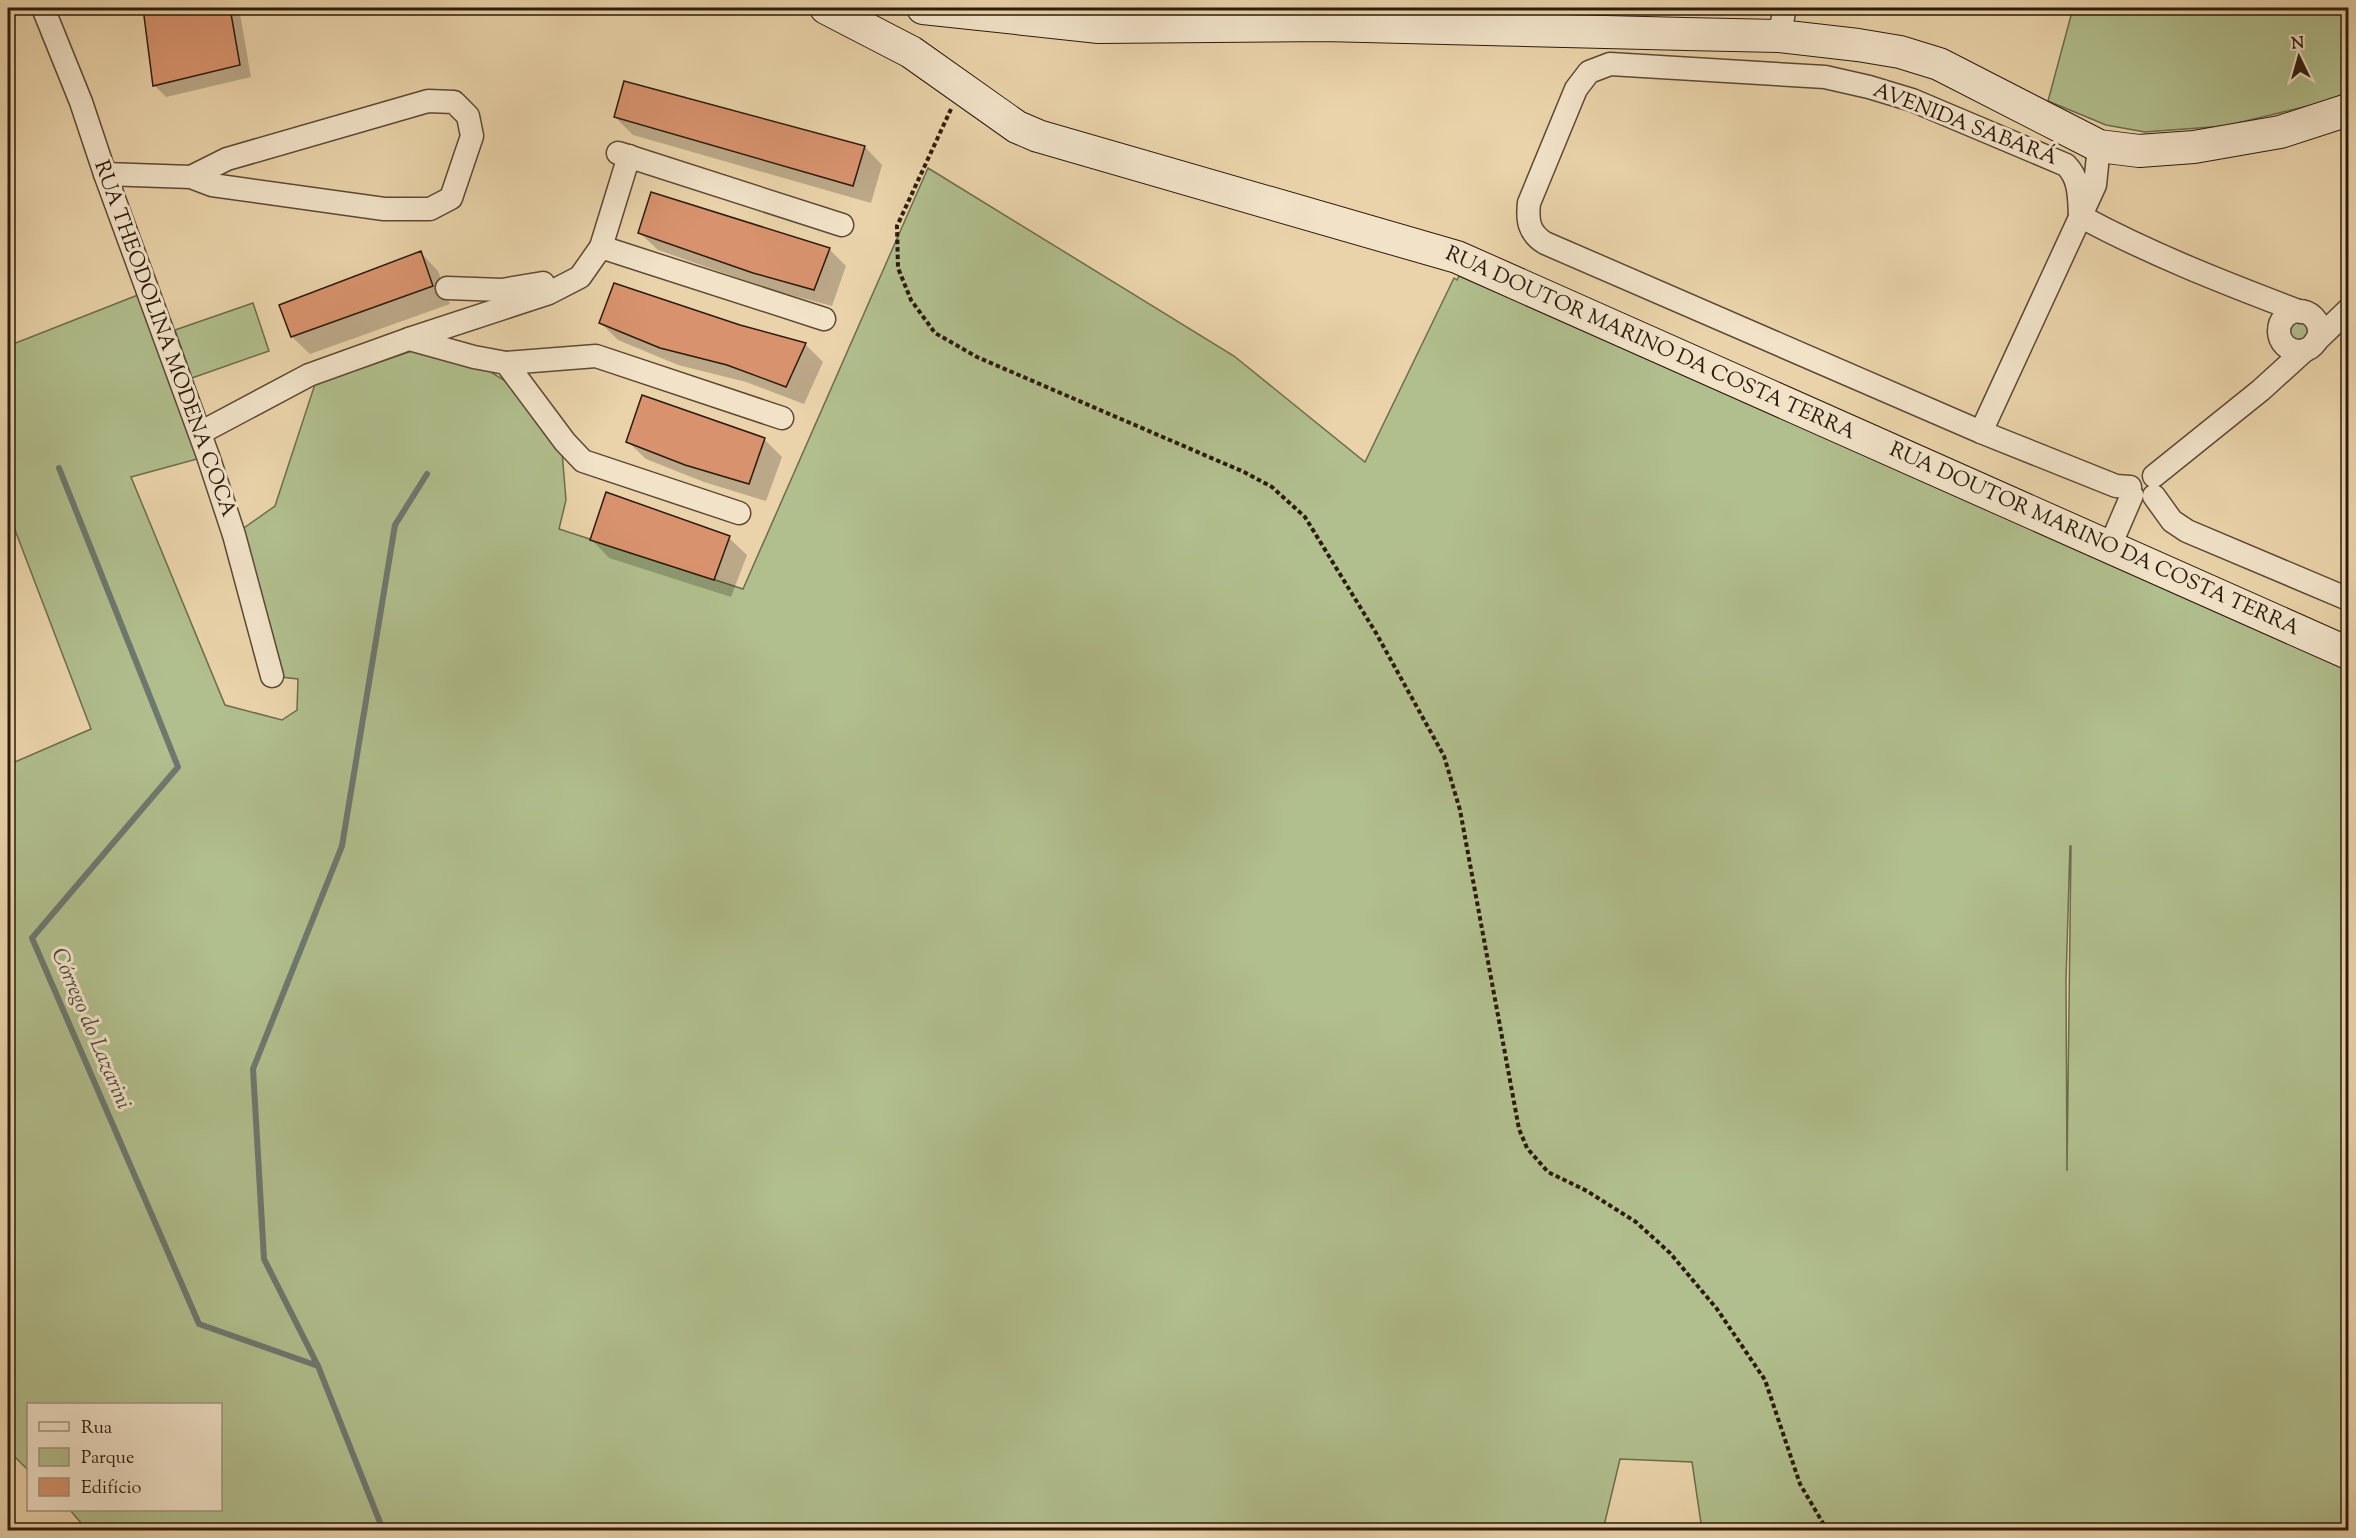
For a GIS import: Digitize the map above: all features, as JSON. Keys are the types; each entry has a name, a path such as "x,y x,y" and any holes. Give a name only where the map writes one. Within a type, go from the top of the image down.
{"main road":[{"name":"RUA DOUTOR MARINO DA COSTA TERRA","path":"826,8 911,52 1017,127 1055,142 1457,256 2349,653"},
{"name":"RUA DOUTOR MARINO DA COSTA TERRA","path":"872,8 893,27 911,52"},
{"path":"923,8 1099,27 1782,22 1939,64 2099,146 2139,151 2194,147 2280,132 2349,110"}],"street":[{"name":"RUA THEODOLINA MODENA COCA","path":"43,8 81,102 200,433 234,535 272,676"},
{"name":"AVENIDA SABARÁ","path":"1981,432 1535,237 1530,227 1528,203 1576,89 1589,72 1610,64 1825,77 1912,100 2066,165 2073,172 2078,184 2080,216"},
{"path":"105,174 190,177 212,185 384,209 430,209 451,198 472,136 468,116 454,102 428,100 227,159 190,177"},
{"path":"2099,146 2095,185 1981,432 2116,486 2143,489 2172,521 2187,531 2349,598"},
{"path":"200,433 309,375 549,292 580,277 601,247 623,154 842,225"},
{"path":"2080,216 2104,229 2240,289 2306,313 2314,319 2318,330 2310,346 2299,351 2288,348 2280,333 2240,289"},
{"path":"601,247 824,319"},
{"path":"447,288 502,290 580,277"},
{"path":"2262,390 2284,318 2295,312 2306,313 2349,304"},
{"path":"2110,546 2143,489 2262,390 2349,310"},
{"path":"409,339 474,357 506,363 596,356 782,418"},
{"path":"506,363 565,442 583,461 739,513"}],"path":[{"path":"962,87 897,226 898,268 911,300 935,333 977,357 1244,472 1272,488 1305,517 1376,633 1444,756 1460,810 1519,1129 1527,1148 1548,1172 1587,1191 1636,1222 1670,1253 1717,1309 1765,1380 1800,1484 1827,1530"}],"green space":[{"path":"2073,8 2348,8 2348,93 2320,103 2225,126 2145,132 2106,125 2048,101"},
{"path":"928,168 1234,356 1365,462 1454,278 1457,280 1459,276 2348,668 2348,1429 2342,1530 1702,1530 1692,1462 1620,1459 1603,1530 87,1530 71,1511 222,1511 222,1403 27,1403 27,1469 8,1450 8,765 91,729 15,530 8,532 8,346 148,291 208,456 131,477 225,705 282,720 297,710 298,679 272,676 234,535 275,506 315,384 412,351 473,361 507,382 562,452 566,500 559,529 743,589","holes":["2071,846 2067,1171 2066,980"]},
{"path":"253,303 269,351 192,378 175,330"},
{"path":"2294,318 2307,320 2313,331 2298,345 2289,342 2285,333 2287,324"}],"building":[{"path":"143,8 230,8 240,65 153,86"},
{"path":"624,81 865,146 853,186 614,117"},
{"path":"651,192 830,248 814,290 753,273 638,233"},
{"path":"421,251 433,286 291,337 279,305"},
{"path":"614,283 740,325 806,343 786,387 727,365 660,348 599,323"},
{"path":"642,395 765,438 749,484 685,465 626,442"},
{"path":"606,492 730,536 714,580 590,540"}],"waterway":[{"name":"Córrego do Lazarini","path":"59,468 178,767 32,938 199,1324 318,1366 383,1530"},
{"path":"318,1366 264,1259 253,1069 342,846 395,525 427,474"}]}
